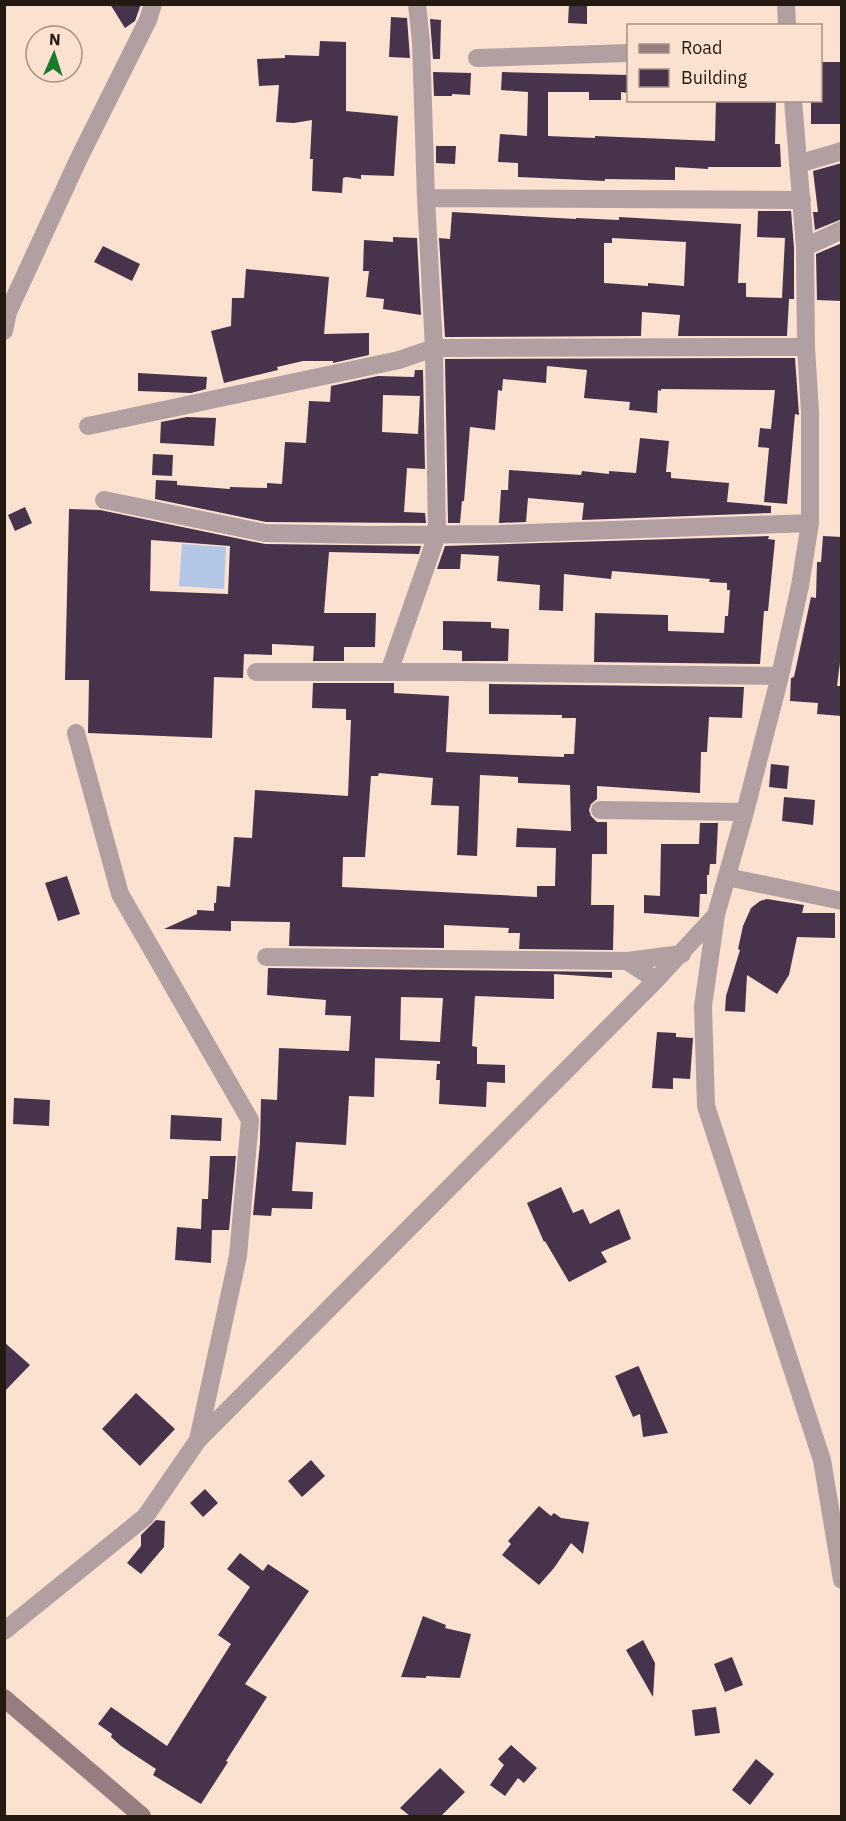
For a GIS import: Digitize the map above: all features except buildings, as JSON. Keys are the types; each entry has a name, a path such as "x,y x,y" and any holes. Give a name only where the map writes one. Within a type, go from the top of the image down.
{"main road":[{"path":"4,1698 142,1816"}],"street":[{"path":"4,331 8,312 79,158 148,20 153,4"},
{"path":"389,672 437,535 434,348 421,42 417,4"},
{"path":"786,4 787,24"},
{"path":"477,58 627,53"},
{"path":"793,102 805,246 806,347 810,412 810,523 800,586 780,676 716,915 703,1006 706,1106 822,1460 842,1580"},
{"path":"798,164 842,151"},
{"path":"426,198 802,200"},
{"path":"805,246 842,230"},
{"path":"88,426 399,360 434,348 806,347"},
{"path":"104,500 265,533 499,534 810,523"},
{"path":"256,672 780,676"},
{"path":"76,733 120,894 250,1120 238,1256 198,1440"},
{"path":"600,810 745,812"},
{"path":"727,877 842,901"},
{"path":"4,1631 145,1517 198,1440 656,980 716,915"},
{"path":"266,957 627,961 680,954 711,953"},
{"path":"627,961 656,980"}],"water":[{"path":"182,544 226,547 224,589 179,586"}]}
